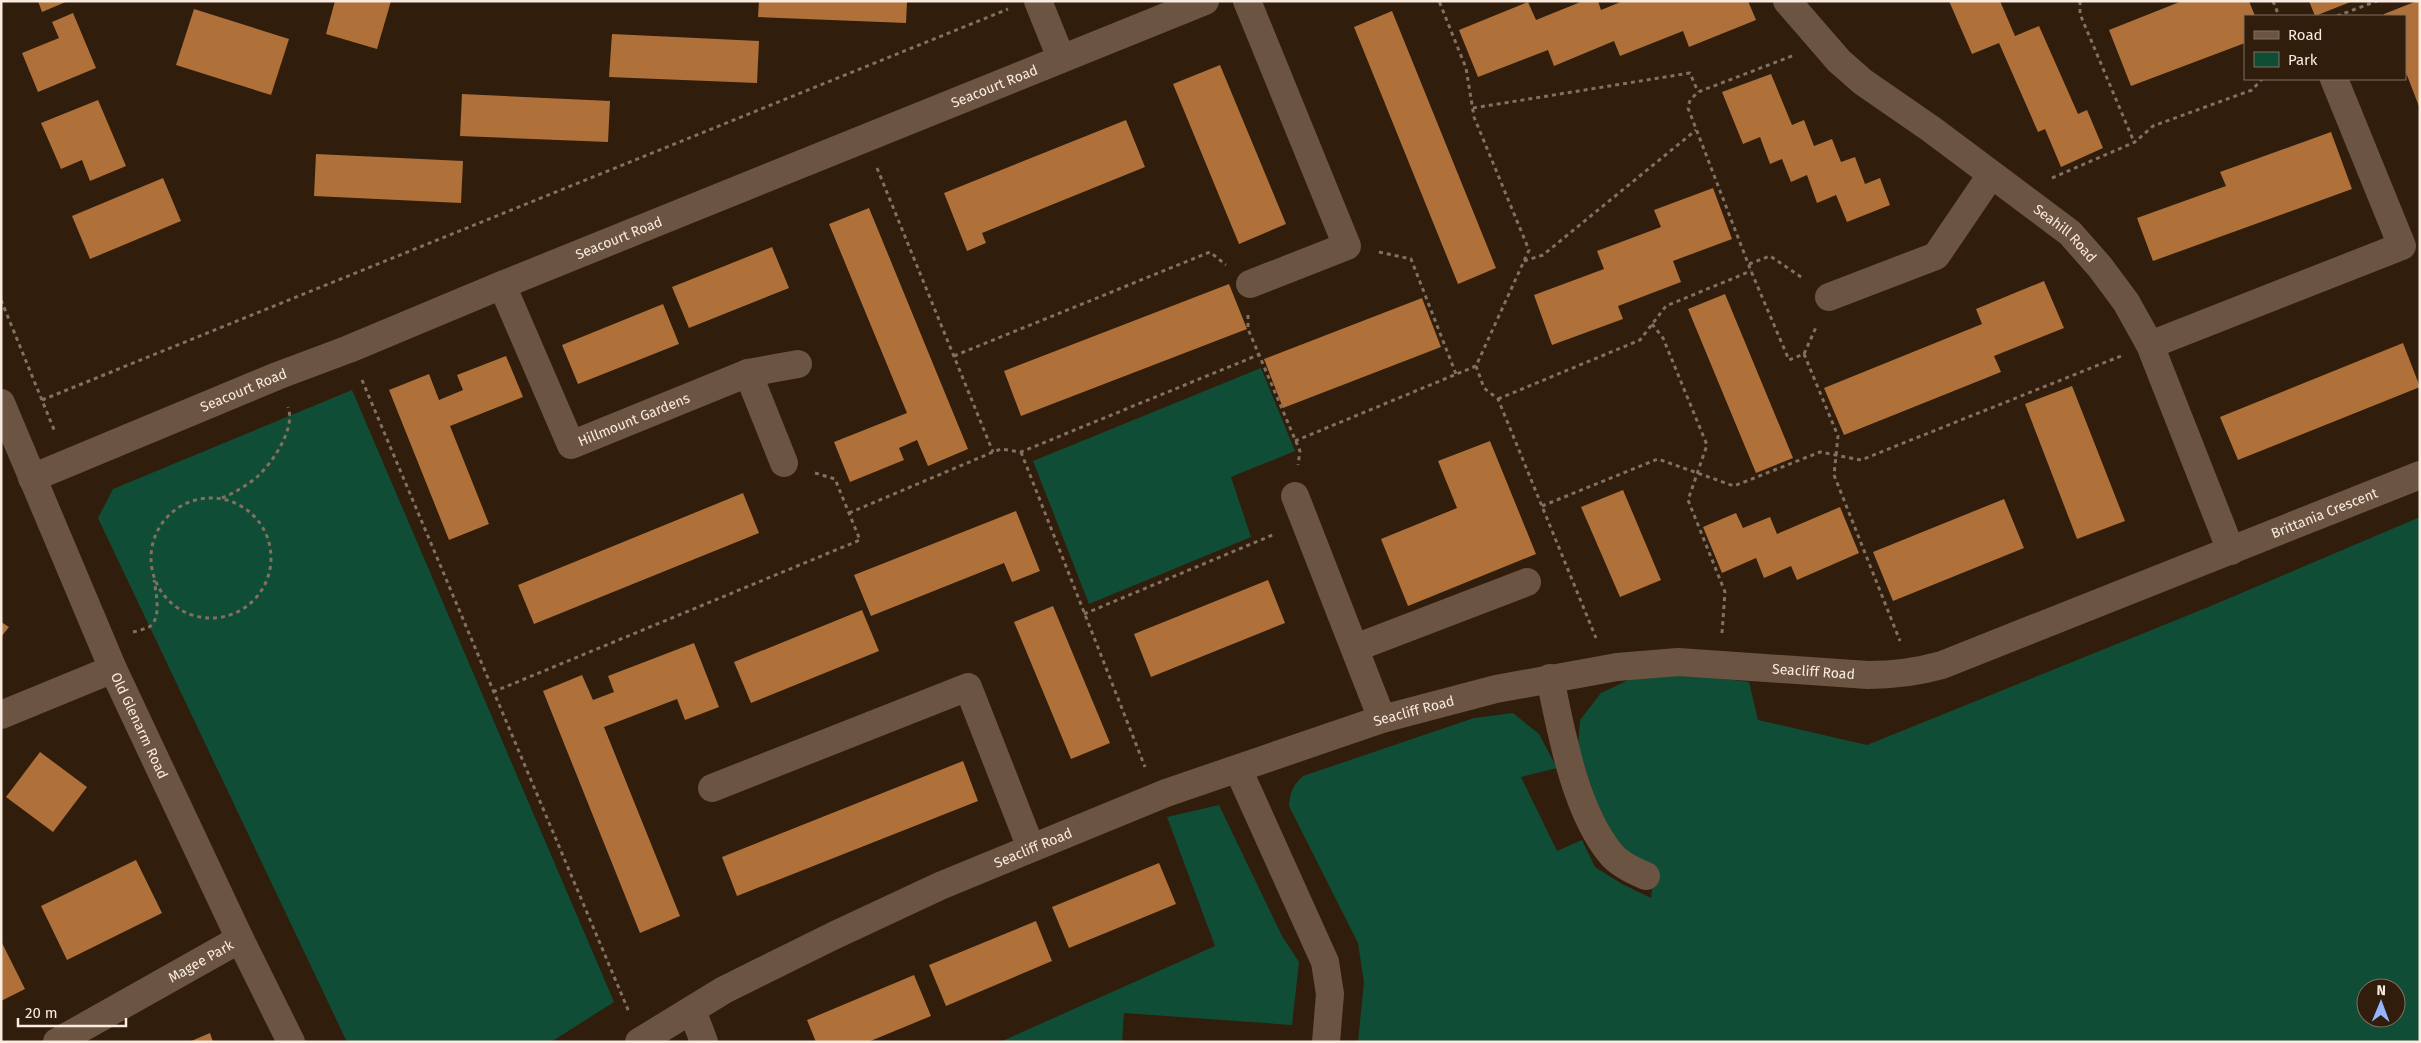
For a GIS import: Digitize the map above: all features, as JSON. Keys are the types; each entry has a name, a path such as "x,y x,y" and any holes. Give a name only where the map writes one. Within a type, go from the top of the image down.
{"street":[{"path":"1038,1 1061,58"},
{"name":"Seacourt Road","path":"32,478 277,376 349,349 1061,58 1206,1"},
{"path":"1247,1 1347,246 1250,284"},
{"name":"Seahill Road","path":"1787,1 1823,44 1863,82 1931,129 2070,233 2100,267 2126,302 2150,345 2231,551"},
{"path":"2150,345 2402,246 2334,80"},
{"path":"1829,297 1936,256 1991,175"},
{"name":"Hillmount Gardens","path":"502,285 571,445 748,373 798,364"},
{"path":"748,373 784,463"},
{"name":"Old Glenarm Road","path":"1,403 113,669 240,939 291,1042"},
{"name":"Brittania Crescent","path":"2231,551 2420,475"},
{"path":"1295,496 1382,719"},
{"name":"Seacliff Road","path":"641,1041 724,990 833,936 1031,848 1156,796 1382,719 1496,689 1550,678 1649,664 1678,662 1868,675 1909,672 1942,665 2231,551"},
{"path":"1355,648 1526,582"},
{"path":"1,715 113,669"},
{"path":"1550,678 1567,759 1593,829 1612,855 1632,870 1646,876"},
{"path":"712,788 968,687 1031,848"},
{"path":"1238,769 1325,962 1330,988 1326,1042"},
{"name":"Magee Park","path":"57,1042 240,939"},
{"path":"692,1010 704,1042"}],"path":[{"path":"1295,441 1476,366 1529,250 1474,117 1466,68 1439,1"},
{"path":"2080,1 2080,14 2135,142"},
{"path":"2273,1 2279,15"},
{"path":"2340,15 2377,1"},
{"path":"42,400 1009,9"},
{"path":"1749,264 1770,256 1829,297 1804,354 1790,360 1751,271 1696,130 1688,108 1690,100 1698,92 1823,44"},
{"path":"1473,108 1690,73 1698,92"},
{"path":"2031,203 2054,176 2135,142 2153,126 2252,90 2261,80"},
{"path":"1524,262 1543,255 1696,130"},
{"path":"864,138 993,452"},
{"path":"1347,246 1411,259 1456,374"},
{"path":"954,356 1210,252 1250,284 1248,328 1300,451 1295,496"},
{"path":"1498,399 1640,340 1666,306 1751,271"},
{"path":"1,300 68,463"},
{"path":"1652,324 1663,338 1707,445 1688,500 1725,592 1720,665"},
{"path":"1542,506 1658,459 1734,486 1820,452 1861,460 2150,345"},
{"path":"349,349 608,967 641,1041"},
{"path":"1804,354 1838,436 1834,475 1902,646 1909,672"},
{"path":"849,513 1001,449 1021,452 1258,355"},
{"path":"1476,366 1484,388 1498,399 1586,611"},
{"path":"221,499 233,494 258,476 273,457 286,431 291,414 277,376"},
{"path":"1021,452 1156,796"},
{"path":"493,692 860,540 835,480 784,463"},
{"path":"102,643 150,626 155,620 157,599 153,576 151,555 156,535 167,517 184,504 202,498 221,499 239,504 254,516 265,531 271,549 271,568 265,586 254,602 238,613 225,617 197,618 178,609 162,595 153,576"},
{"path":"1084,614 1305,522"}],"green space":[{"path":"1261,368 1295,451 1231,477 1251,537 1089,604 1033,461"},
{"path":"352,390 614,1002 551,1042 347,1042 98,518 113,489"},
{"path":"2420,517 2420,1042 1358,1042 1364,982 1358,943 1289,806 1293,789 1303,776 1474,718 1513,713 1539,734 1557,768 1521,777 1557,851 1582,840 1595,867 1622,884 1651,898 1655,866 1633,858 1622,849 1602,818 1578,747 1580,720 1601,693 1641,674 1700,676 1749,682 1758,720 1867,745 2206,608"},
{"path":"1219,805 1282,936 1299,962 1292,1025 1124,1013 1122,1042 1000,1042 1215,946 1167,817"}],"building":[{"path":"38,1 68,1 42,12"},
{"path":"335,1 391,1 377,49 326,34"},
{"path":"759,1 907,1 906,23 758,17"},
{"path":"1583,1 1598,1 1601,10 1623,1 1748,1 1756,20 1689,47 1683,31 1620,56 1614,41 1554,66 1548,50 1478,77 1459,30 1528,2 1536,20"},
{"path":"1949,1 2000,1 2015,36 2039,26 2078,114 2087,110 2103,148 2061,167 2045,129 2038,132 1999,43 1972,54"},
{"path":"2182,1 2249,1 2255,15 2244,15 2244,43 2131,86 2109,30"},
{"path":"2309,1 2353,1 2318,15 2315,15"},
{"path":"2420,1 2420,109 2406,73 2406,15 2384,14"},
{"path":"194,9 289,39 271,95 176,65"},
{"path":"1392,11 1496,268 1458,284 1354,27"},
{"path":"73,13 96,68 38,92 22,53 59,38 52,22"},
{"path":"612,34 759,41 757,83 609,77"},
{"path":"1220,65 1286,224 1239,244 1173,84"},
{"path":"1771,74 1792,125 1804,120 1814,146 1832,139 1841,162 1855,157 1865,184 1880,178 1890,205 1847,222 1836,195 1817,203 1807,175 1791,182 1782,159 1770,164 1760,137 1743,144 1722,92"},
{"path":"462,94 610,101 608,142 460,136"},
{"path":"98,100 126,166 90,181 82,160 61,169 41,123"},
{"path":"1126,120 1145,167 982,233 986,243 967,251 944,193"},
{"path":"2331,132 2352,189 2153,261 2137,218 2226,186 2220,172"},
{"path":"316,154 463,161 461,203 314,196"},
{"path":"163,178 181,221 90,259 72,216"},
{"path":"1713,188 1732,239 1673,261 1681,282 1618,306 1623,319 1552,345 1534,295 1604,269 1597,251 1661,227 1654,210"},
{"path":"869,208 968,449 928,466 917,440 899,448 904,460 850,482 834,442 907,413 829,224"},
{"path":"772,247 789,288 689,328 672,287"},
{"path":"2044,281 2064,328 1994,356 2001,372 1844,435 1824,388 1982,324 1976,309"},
{"path":"1229,284 1247,329 1021,416 1004,371"},
{"path":"1725,294 1793,458 1756,473 1688,309"},
{"path":"1422,298 1441,347 1283,408 1264,359"},
{"path":"663,304 679,344 578,384 562,345"},
{"path":"2403,343 2420,387 2238,460 2220,417"},
{"path":"506,356 523,397 450,426 489,524 449,540 389,390 429,374 439,400 463,390 457,375"},
{"path":"2072,386 2125,521 2077,539 2025,404"},
{"path":"1490,441 1536,554 1408,606 1381,539 1457,508 1438,461"},
{"path":"1623,490 1661,580 1620,597 1581,507"},
{"path":"743,493 759,533 534,624 518,585"},
{"path":"2004,499 2024,548 1893,601 1873,552"},
{"path":"1840,507 1859,553 1797,580 1791,566 1764,578 1756,558 1722,573 1703,527 1736,513 1743,528 1770,517 1777,534"},
{"path":"1016,511 1040,571 1012,582 1004,563 871,616 854,575"},
{"path":"1268,580 1285,623 1151,677 1134,634"},
{"path":"1053,606 1110,743 1071,759 1014,622"},
{"path":"862,610 879,651 751,703 734,662"},
{"path":"1,622 9,627 1,637"},
{"path":"694,643 719,707 685,720 677,699 604,727 680,916 640,933 543,691 582,675 593,700 614,692 608,676"},
{"path":"40,752 87,787 53,832 6,797"},
{"path":"963,761 978,801 737,896 722,857"},
{"path":"136,860 162,913 67,960 41,906"},
{"path":"1159,863 1176,904 1069,948 1052,907"},
{"path":"1036,921 1052,961 946,1006 929,965"},
{"path":"1,941 25,989 1,1001"},
{"path":"914,975 931,1016 868,1042 816,1042 807,1020"},
{"path":"210,1033 213,1042 189,1042"}]}
